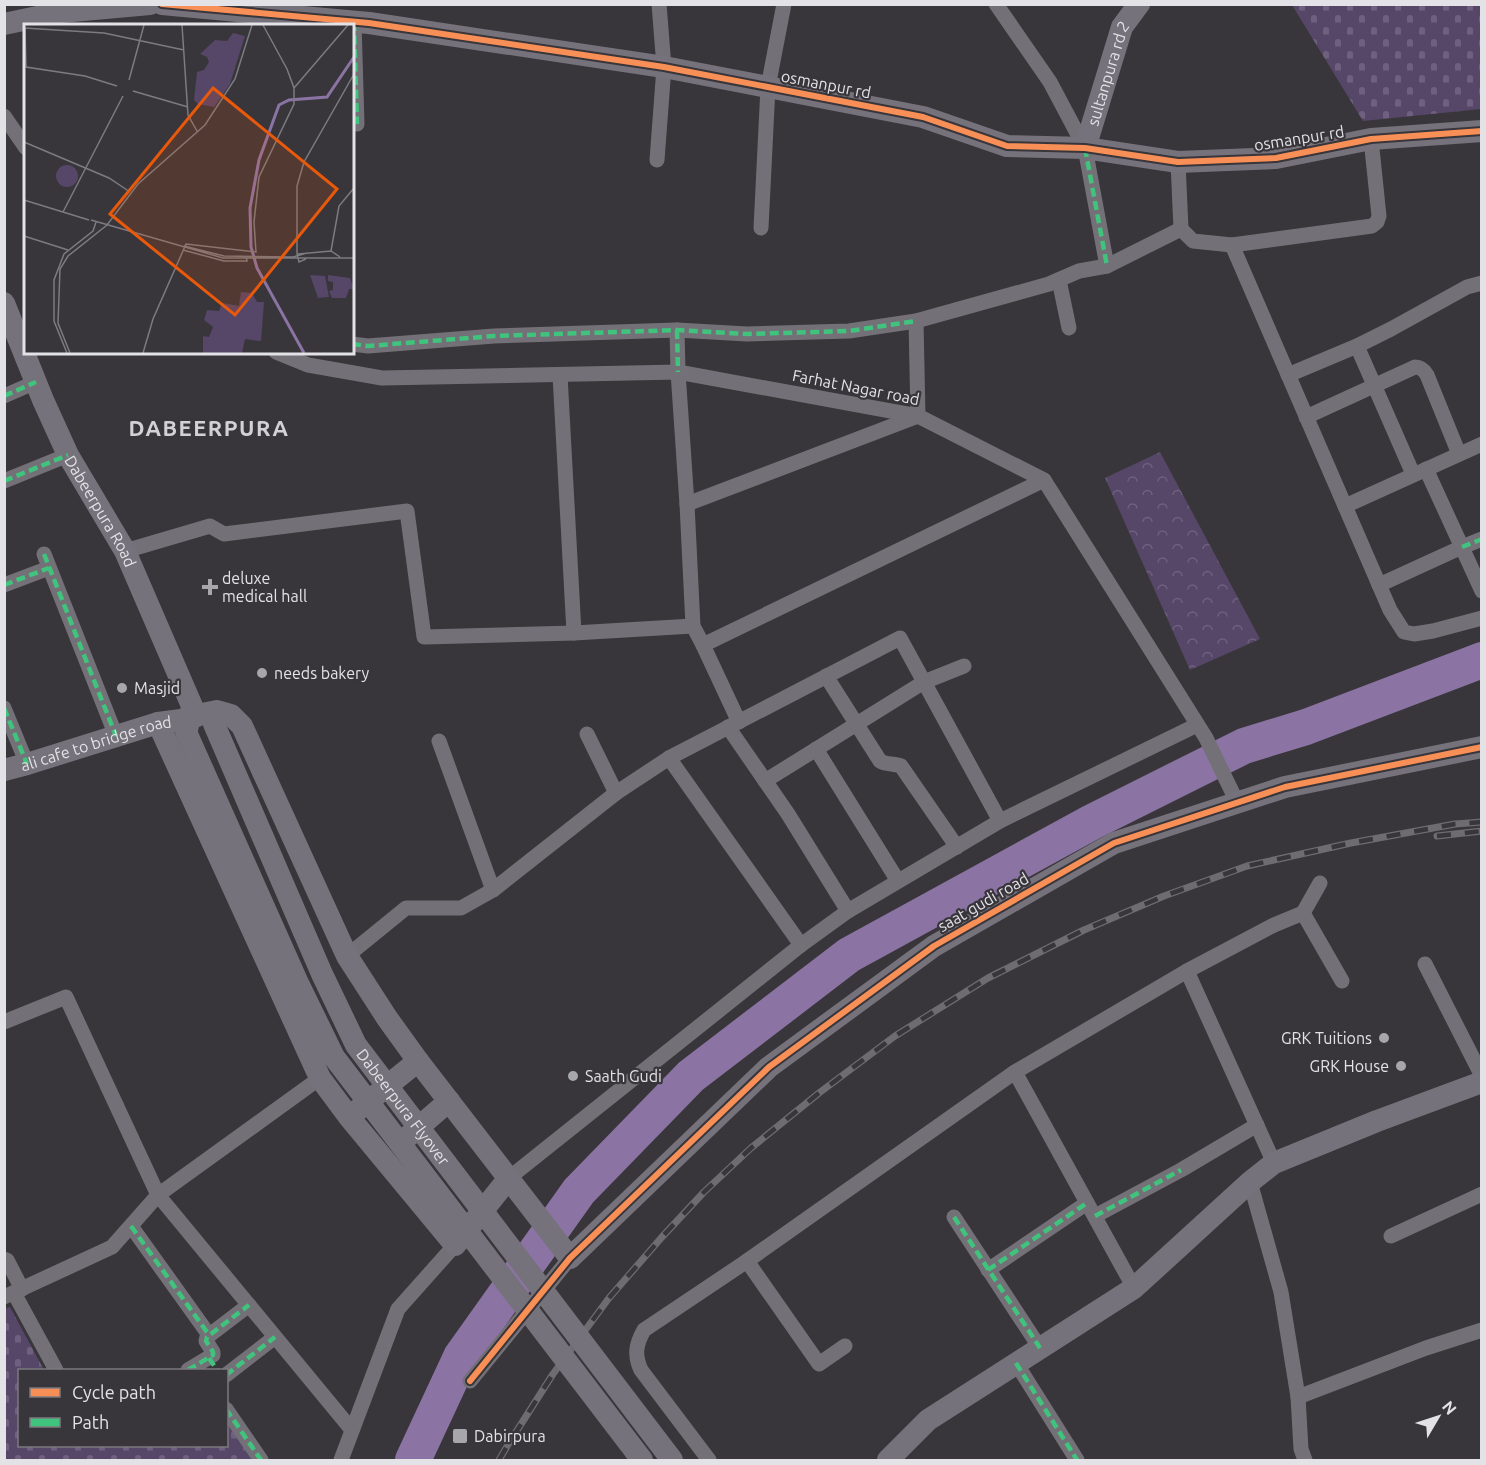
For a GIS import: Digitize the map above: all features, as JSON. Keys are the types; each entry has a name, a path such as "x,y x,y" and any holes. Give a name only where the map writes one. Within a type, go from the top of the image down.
{"street":[{"path":"4,24 61,14 150,4"},
{"name":"osmanpur rd","path":"162,4 354,22 664,67 923,117 1007,146 1085,148 1178,162 1276,158 1371,139 1482,131"},
{"path":"657,160 664,67 659,4"},
{"path":"760,228 768,87 784,4"},
{"path":"996,4 1050,82 1085,148 1107,266"},
{"name":"sultanpura rd 2","path":"1085,148 1122,27 1139,4"},
{"path":"354,22 357,124"},
{"path":"4,116 24,145"},
{"path":"1178,162 1182,229 1194,241 1232,245 1372,226 1377,222 1379,216 1371,139"},
{"path":"354,344 368,346 494,336 677,330 747,334 837,331 916,321 1049,284 1078,271 1107,266 1182,229"},
{"path":"1232,245 1390,610 1404,632 1414,634 1433,631 1482,618"},
{"path":"1059,280 1069,328"},
{"path":"1288,375 1356,346 1467,287 1482,283"},
{"name":"Dabeerpura Road","path":"4,303 24,352"},
{"path":"687,504 918,416 916,321"},
{"path":"677,330 693,626 703,645 733,724 765,781 848,911"},
{"path":"1356,346 1373,386 1462,547 1482,591"},
{"name":"Dabeerpura Road","path":"25,354 68,455 125,551 197,719"},
{"name":"Farhat Nagar road","path":"281,354 308,365 382,378 678,372 918,416 1044,480"},
{"path":"1306,417 1415,368 1423,369 1459,454"},
{"path":"560,375 574,633"},
{"path":"4,396 36,382"},
{"path":"1345,506 1482,444"},
{"path":"4,481 68,455"},
{"path":"703,645 1044,480 1202,731 1233,793"},
{"path":"125,551 210,526 224,534 407,511 424,637 574,633 693,626"},
{"path":"1379,585 1482,539"},
{"path":"4,585 46,561 116,736"},
{"path":"347,956 406,909 461,908 493,890 616,793 669,758 900,638 1000,822"},
{"path":"765,781 924,682 963,666"},
{"path":"826,676 880,761 884,764 901,766 957,847"},
{"path":"4,708 27,764"},
{"name":"ali cafe to bridge road","path":"4,770 158,723 197,719 217,711 231,715 242,726 347,956 418,1061 512,1183 574,1251"},
{"name":"Dabeerpura Flyover","path":"197,719 297,981 334,1057 642,1461"},
{"name":"Dabeerpura Flyover","path":"197,719 356,1045 672,1461"},
{"path":"158,723 320,1078 349,1117 455,1245"},
{"path":"341,1461 398,1309 512,1183 801,945 848,911 1000,822 1202,731"},
{"path":"587,734 616,793"},
{"path":"439,741 493,890"},
{"name":"saat gudi road","path":"574,1251 769,1068 934,946 1114,843 1233,793 1285,787 1482,747"},
{"path":"816,749 898,881"},
{"path":"669,758 801,945"},
{"path":"709,1461 641,1370 636,1350 637,1341 644,1330 747,1261 1015,1072 1187,971 1274,925 1304,913 1320,884"},
{"path":"1304,913 1342,981"},
{"path":"1425,964 1482,1076"},
{"path":"1187,971 1274,1163"},
{"path":"4,1022 66,997 158,1195 352,1430"},
{"path":"349,1117 418,1061"},
{"path":"1015,1072 1134,1288"},
{"path":"14,1293 112,1247 158,1195 320,1078"},
{"path":"888,1461 928,1420 1134,1288 1274,1163 1377,1120 1482,1082"},
{"path":"383,1157 449,1101"},
{"path":"988,1270 1091,1210 1181,1170 1257,1125"},
{"path":"1251,1182 1281,1292 1298,1397 1301,1449 1305,1461"},
{"path":"1391,1236 1482,1194"},
{"path":"954,1217 1040,1348"},
{"path":"131,1226 209,1335"},
{"path":"470,1381 574,1251"},
{"path":"4,1259 7,1260 14,1293 55,1369"},
{"path":"747,1261 819,1364 845,1346"},
{"path":"202,1367 213,1355 206,1341 207,1337 249,1305"},
{"path":"1298,1397 1426,1348 1482,1330"},
{"path":"228,1373 275,1337"},
{"path":"1016,1363 1077,1461"},
{"path":"228,1412 261,1461"}],"green space":[{"path":"1292,5 1481,5 1481,109 1363,121"},
{"path":"1160,452 1260,639 1190,670 1105,478"},
{"path":"10,1307 43,1369 18,1369 18,1447 228,1447 228,1424 254,1460 5,1460 4,1309"}],"waterway":[{"path":"413,1460 461,1357 579,1191 691,1076 849,955 1092,822 1244,746 1306,727 1482,660"}],"railway":[{"path":"499,1460 553,1374 609,1298 704,1192 751,1148 895,1036 988,978 1084,930 1164,896 1247,866 1351,843 1455,824 1482,822"},
{"path":"1437,836 1482,831"}],"marked path":[{"path":"354,22 357,124"},
{"path":"1085,148 1107,266"},
{"path":"354,344 368,346 494,336 677,330 747,334 849,331 916,321"},
{"path":"677,330 678,372"},
{"path":"4,396 36,382"},
{"path":"4,481 68,455"},
{"path":"1462,547 1482,539"},
{"path":"44,554 116,736"},
{"path":"4,585 49,568"},
{"path":"4,708 27,764"},
{"path":"1095,1216 1181,1170"},
{"path":"988,1270 1087,1203"},
{"path":"954,1217 1040,1348"},
{"path":"131,1226 209,1335"},
{"path":"190,1369 213,1355 206,1341 207,1337 249,1305"},
{"path":"228,1373 275,1337"},
{"path":"209,1358 216,1369"},
{"path":"1016,1363 1077,1460"},
{"path":"228,1412 261,1460"}],"cycle path":[{"path":"162,4 369,23 664,67 923,117 1007,146 1085,148 1178,162 1276,158 1371,139 1482,131"},
{"path":"470,1381 570,1258 769,1067 934,946 1114,843 1285,787 1482,747"}],"place":[{"name":"deluxe medical hall","path":"210,587"},
{"name":"needs bakery","path":"262,673"},
{"name":"Masjid","path":"122,688"},
{"name":"GRK Tuitions","path":"1384,1038"},
{"name":"GRK House","path":"1401,1066"},
{"name":"Saath Gudi","path":"573,1076"},
{"name":"Dabirpura","path":"460,1436"}],"district":[{"name":"DABEERPURA","path":"209,428"}]}
